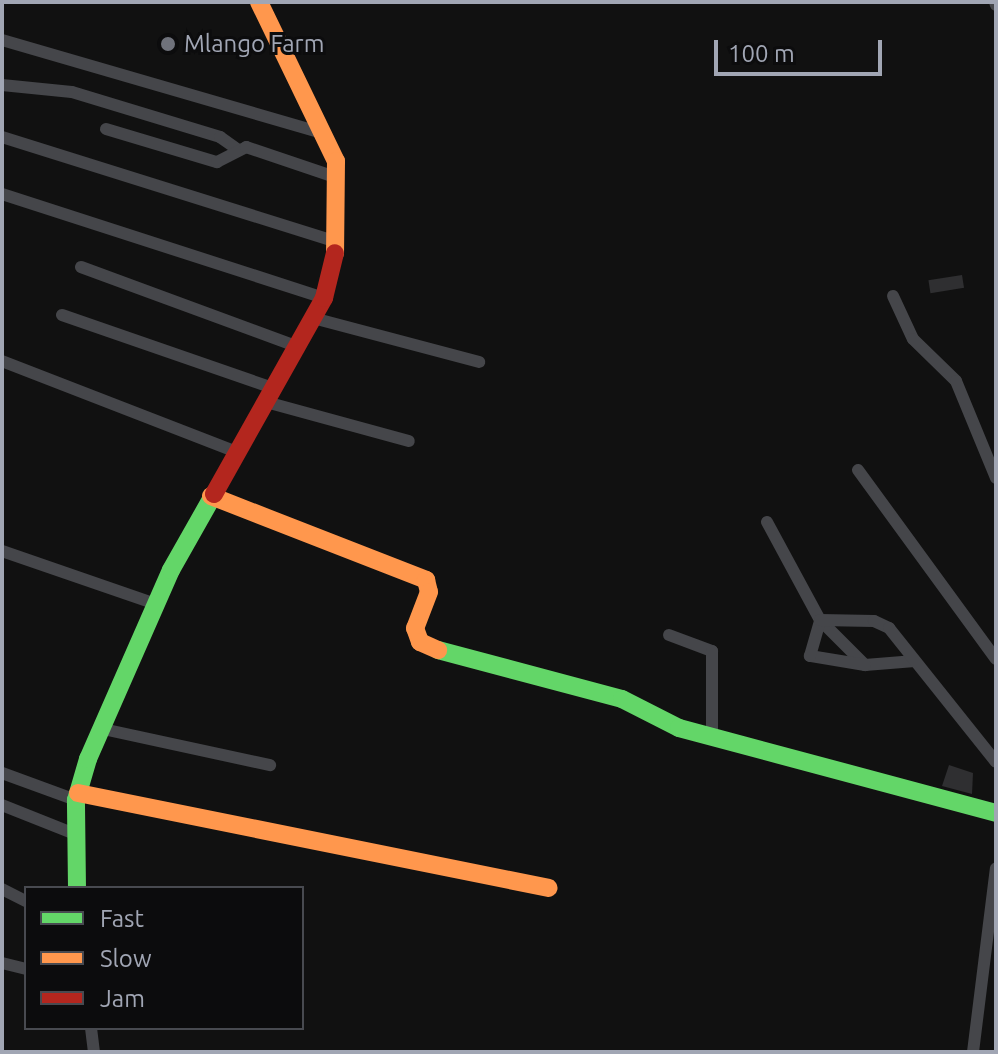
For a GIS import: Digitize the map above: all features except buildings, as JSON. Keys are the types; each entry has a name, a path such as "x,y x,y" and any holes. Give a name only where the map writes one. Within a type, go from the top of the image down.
{"street":[{"path":"77,886 77,797 103,729 156,604 211,496 299,347 324,298 337,242 338,178 326,134 259,2"},
{"path":"2,40 326,134"},
{"path":"2,85 72,92 220,137 237,149 338,178"},
{"path":"106,129 217,162 237,149"},
{"path":"2,137 337,242"},
{"path":"2,194 324,298"},
{"path":"81,267 299,347"},
{"path":"893,296 913,339 956,381 996,478"},
{"path":"62,315 269,395 409,441"},
{"path":"313,318 479,362"},
{"path":"2,361 237,452"},
{"path":"858,470 996,659"},
{"path":"211,496 426,580 429,592 415,628 425,646 622,699 712,737 996,813"},
{"path":"767,522 820,620 865,665"},
{"path":"2,551 156,604"},
{"path":"820,620 881,622 996,762"},
{"path":"820,620 810,656 865,665 915,661"},
{"path":"669,635 712,651 712,737"},
{"path":"103,729 270,765"},
{"path":"2,773 77,797 548,888"},
{"path":"2,805 75,834"},
{"path":"973,1052 990,947 996,868"},
{"path":"2,889 24,900"},
{"path":"2,963 24,968"},
{"path":"91,1030 94,1052"}],"traffic: fast":[{"path":"77,886 76,800 88,759 171,570 214,494"},
{"path":"438,650 622,699 679,728 996,813"}],"traffic: slow":[{"path":"259,2 336,161 335,253"},
{"path":"211,496 426,580 429,592 415,628 420,642 438,650"},
{"path":"78,793 548,888"}],"traffic: jam":[{"path":"214,494 324,298 335,253"}],"place":[{"name":"Mlango Farm","path":"168,44"}]}
